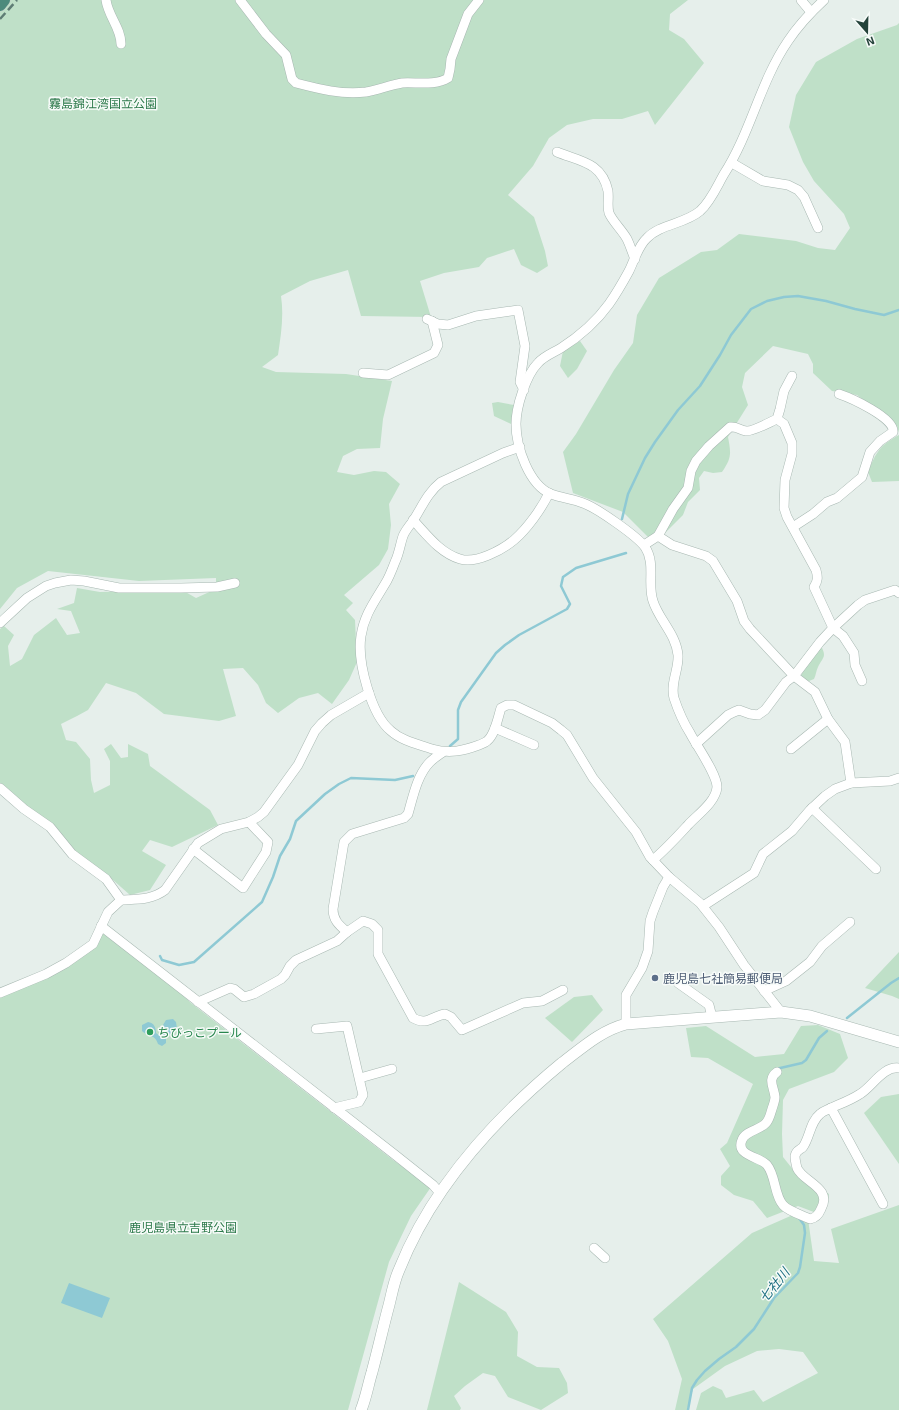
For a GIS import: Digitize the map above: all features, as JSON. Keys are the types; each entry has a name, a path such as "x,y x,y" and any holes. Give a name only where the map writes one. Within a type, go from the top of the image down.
{"highway":[{"path":"0,5 4,0"}],"street":[{"path":"106,0 109,13 121,37 121,44"},
{"path":"240,0 266,34 286,55 292,79 296,82 318,88 344,93 367,92 403,83 436,82 448,78 451,59 468,14 479,0"},
{"path":"801,0 811,12"},
{"path":"653,860 670,846 709,804 717,788 711,770 680,716 674,697 672,689 678,657 673,637 653,601 651,593 650,558 644,545 590,506 549,493 536,484 529,472 516,435 516,421 524,390 531,373 537,364 545,357 583,333 603,312 611,301 642,244 647,238 654,232 691,218 708,202 732,163 775,63 788,40 811,12 824,0"},
{"path":"556,152 592,165 599,172 604,179 608,190 608,206 610,215 626,238 635,259"},
{"path":"732,163 763,180 788,185 798,190 804,197 818,228"},
{"path":"363,373 388,374 434,353 438,345 430,320 438,324 448,324 476,316 518,310 525,346 520,382 524,390"},
{"path":"644,545 658,536 673,509 688,488 691,471 696,461 709,446 730,428 738,427 745,431 750,431 777,419 784,391 792,376"},
{"path":"793,527 813,514 827,502 837,498 862,477 873,447 893,432 894,428 892,425 878,414 850,398 838,394"},
{"path":"777,419 784,424 792,443 792,454 785,480 783,495 784,508 816,570 817,582 814,587 833,628 843,636 854,653 855,665 862,681"},
{"path":"520,447 441,482 429,492 403,535 397,559 386,583 365,617 360,637 362,664 368,694 381,720 390,731 410,742 443,752 456,752 472,748 488,741 495,728 502,708 507,705 514,705 536,715 561,730 571,740 593,778 636,832 650,857 669,877 703,906 744,965 780,1012"},
{"path":"413,520 441,550 459,559 467,561 479,559 513,540 545,503 549,493"},
{"path":"658,536 672,545 706,556 713,561 737,601 744,621 750,629 794,676 815,692 828,719 845,742 851,783"},
{"path":"0,623 27,598 46,586 71,580 119,588 217,587 235,583"},
{"path":"696,744 728,715 734,712 739,710 758,715 765,710 786,682 794,676 833,628 858,605 865,600 895,590 899,593"},
{"path":"0,994 46,974 84,951 93,944 108,912 121,900 148,898 159,895 165,890 198,842 221,829 249,822 258,817 269,805 298,765 315,732 322,723 331,715 368,694"},
{"path":"792,750 828,719"},
{"path":"495,728 534,745"},
{"path":"347,932 337,923 333,914 344,842 352,834 404,818 408,814 418,781 424,769 431,761 443,752"},
{"path":"703,906 754,873 763,854 792,831 812,808 830,793 851,783 890,781 899,778"},
{"path":"0,788 24,809 50,827 72,854 106,879 121,900"},
{"path":"812,808 876,869"},
{"path":"193,849 243,888 266,852 268,842 249,822"},
{"path":"626,1024 626,994 642,968 648,951 650,921 663,887 669,877"},
{"path":"198,1002 230,988 234,989 244,997 254,994 281,979 292,963 296,960 337,941 347,932 363,922 372,924 378,930 378,954 413,1018 419,1022 424,1022 445,1014 451,1017 462,1030 523,1003 542,1001 563,990"},
{"path":"764,991 786,981 810,962 822,946 850,922"},
{"path":"101,926 433,1185 440,1193"},
{"path":"678,983 709,1005 712,1016"},
{"path":"361,1410 398,1272 419,1226 440,1193 468,1156 502,1117 524,1095 587,1043 617,1026 626,1024 712,1016 780,1012 810,1016 899,1042"},
{"path":"316,1029 347,1026 360,1078 363,1095 359,1102 334,1108"},
{"path":"777,1072 774,1074 771,1081 775,1098 768,1120 762,1127 744,1137 741,1148 745,1154 764,1162 768,1166 784,1207 810,1219 817,1216 823,1207 823,1198 816,1185 802,1176 798,1171 795,1156 797,1150 802,1147 814,1121 820,1113 861,1094 887,1071 895,1067 899,1068"},
{"path":"360,1078 392,1069"},
{"path":"831,1108 883,1204"},
{"path":"594,1248 605,1258"}],"green space":[{"name":"霧島錦江湾国立公園","path":"0,0 688,0 670,14 669,30 684,39 704,63 655,125 648,111 622,119 593,119 567,125 549,138 533,166 508,195 534,217 545,251 548,266 537,273 521,265 514,249 487,258 479,267 444,273 420,281 431,317 361,316 348,270 310,281 281,296 282,318 278,355 262,367 276,372 346,374 392,381 383,419 380,448 357,449 343,456 337,472 354,475 374,471 386,472 400,484 389,504 391,525 388,549 379,565 344,595 353,603 346,610 355,620 357,662 349,680 332,704 318,693 299,698 278,713 266,703 258,685 243,668 223,669 236,716 219,721 164,714 136,693 106,683 88,710 61,724 66,740 76,742 90,759 91,780 94,793 110,785 110,761 104,749 111,744 121,758 128,757 128,744 148,754 150,766 210,810 218,825 172,847 150,840 142,851 166,865 150,890 130,895 104,872 74,852 0,790 0,629 4,626 14,635 8,646 10,666 22,659 34,635 56,618 67,635 80,633 71,611 57,609 74,603 77,588 100,592 182,590 196,598 216,589 216,578 139,581 48,571 17,588 0,609"},
{"path":"899,23 899,433 897,426 857,395 832,391 813,373 813,364 808,354 773,346 745,373 742,387 748,405 728,437 730,455 728,463 722,472 713,473 704,471 699,478 700,490 688,502 683,515 661,537 651,540 623,512 573,493 563,452 576,434 614,370 633,343 637,315 659,278 701,252 717,250 739,234 796,241 818,248 835,250 850,228 844,214 814,181 803,162 789,127 796,95 816,62 857,39"},
{"path":"580,341 587,351 577,369 568,378 560,366 563,351"},
{"path":"498,402 514,405 511,424 494,416 492,403"},
{"path":"899,435 899,481 872,482 868,472 876,454 887,442"},
{"path":"821,646 824,657 817,668 814,679 809,681 802,679 801,676 803,671"},
{"name":"鹿児島県立吉野公園","path":"101,932 176,988 191,1003 393,1160 431,1187 411,1216 389,1262 348,1410 0,1410 0,998 63,967"},
{"path":"899,952 899,999 865,988"},
{"path":"592,995 603,1010 572,1042 545,1018 574,997"},
{"path":"818,1025 840,1034 848,1058 834,1072 789,1089 783,1100 783,1157 799,1177 829,1194 827,1206 819,1214 798,1206 767,1218 753,1201 734,1195 721,1185 721,1176 730,1166 720,1149 727,1143 753,1084 708,1058 691,1057 686,1028 706,1026 755,1057 784,1054 801,1026"},
{"path":"899,1094 899,1164 864,1113 881,1097"},
{"path":"899,1205 899,1410 696,1410 701,1393 713,1386 722,1390 726,1398 754,1390 763,1402 818,1373 803,1352 779,1349 757,1351 725,1366 693,1389 687,1410 675,1410 682,1379 668,1341 653,1319 752,1233 795,1214 808,1219 814,1261 839,1263 831,1229"},
{"path":"459,1282 506,1312 518,1332 517,1356 537,1367 559,1368 567,1383 568,1393 541,1410 508,1397 495,1376 483,1373 454,1396 461,1408 460,1410 427,1410"}],"water":[{"name":"ちびっこプール","path":"173,1019 176,1022 177,1029 166,1038 166,1043 162,1046 158,1044 153,1037 142,1031 142,1025 148,1022 152,1023 156,1029 156,1033 160,1036 165,1031 163,1025 166,1020"},
{"path":"69,1283 110,1298 102,1318 61,1303"}],"waterway":[{"path":"622,519 628,494 645,458 678,410 700,386 731,335 751,309 767,301 784,297 798,296 884,315 899,310"},
{"path":"450,746 458,739 458,710 461,702 496,653 519,635 567,609 570,604 561,586 563,577 576,568 626,553"},
{"path":"160,956 162,960 179,965 194,962 262,902 280,856 290,839 296,821 325,794 339,784 351,778 395,780 413,776"},
{"name":"七社川","path":"847,1018 899,978"},
{"name":"七社川","path":"776,1069 802,1063 806,1060 819,1038 827,1031"},
{"name":"七社川","path":"688,1410 692,1388 697,1380 719,1359 736,1347 754,1329 774,1298 798,1273 805,1233 804,1225 799,1218"}],"railway":[{"path":"0,19 17,0"}],"place":[{"name":"鹿児島七社簡易郵便局","path":"655,978"},
{"name":"ちびっこプール","path":"150,1032"}]}
